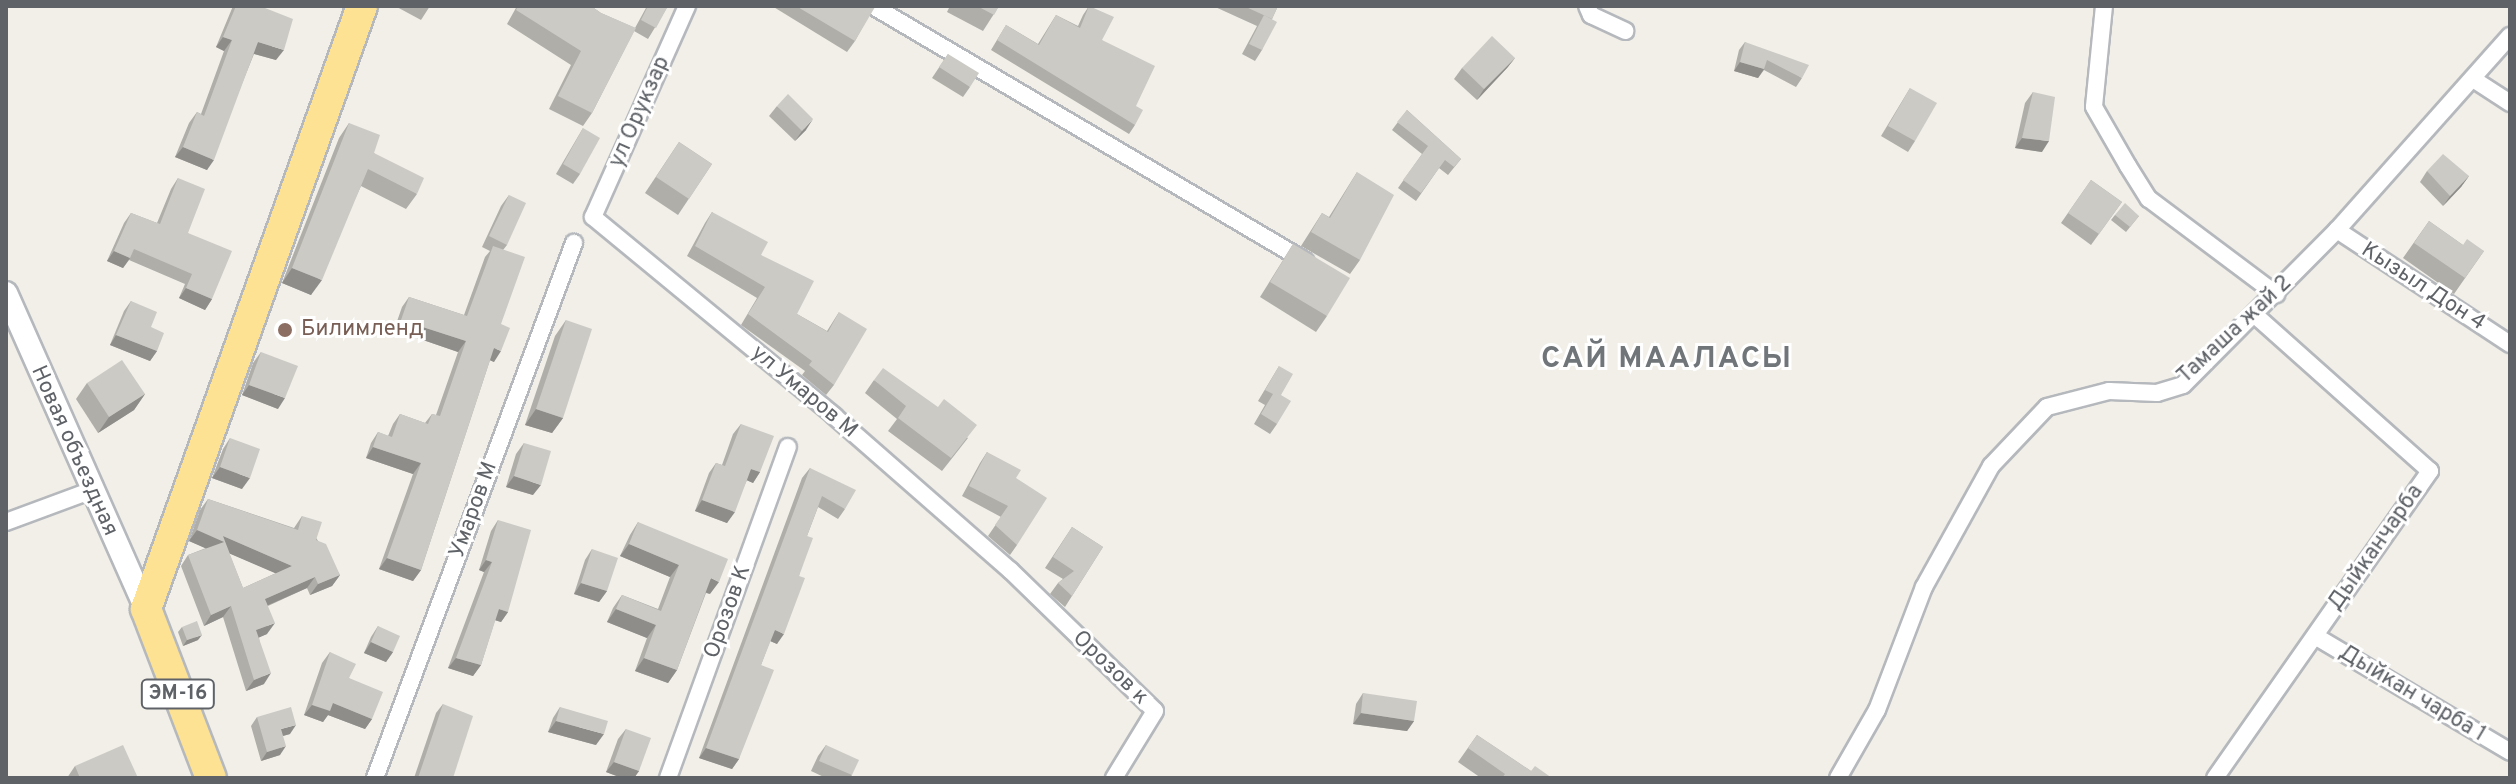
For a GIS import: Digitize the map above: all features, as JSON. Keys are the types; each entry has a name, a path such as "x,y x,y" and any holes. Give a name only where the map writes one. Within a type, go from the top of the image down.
{"highway":[{"path":"146,609 362,6"},
{"name":"ЭМ-16","path":"146,609 211,778"}],"main road":[{"name":"Новая объездная","path":"6,293 90,491 146,609"}],"street":[{"name":"ул Орукзар","path":"593,217 687,6"},
{"path":"873,6 1322,271"},
{"path":"1587,6 1591,15 1625,31"},
{"path":"2104,6 2094,107 2128,166 2149,199 2276,294"},
{"name":"Тамаша жай 2","path":"1838,778 1877,710 1924,587 1991,466 2047,407 2109,391 2157,393 2183,385 2337,230 2510,36"},
{"path":"2473,79 2510,103"},
{"name":"ул Умаров М","path":"593,217 834,416 1010,570"},
{"name":"Кызыл Дон 4","path":"2337,230 2510,344"},
{"name":"Умаров М","path":"375,778 574,243"},
{"name":"Дыйканчарба","path":"2215,778 2430,471 2255,315"},
{"name":"Орозов К","path":"668,778 788,447"},
{"path":"6,522 90,491"},
{"name":"Орозов к","path":"1010,570 1155,711 1114,778"},
{"name":"Дыйкан чарба 1","path":"2315,636 2510,752"}],"building":[{"path":"236,6 260,6 293,19 284,50 258,42 214,160 183,147 197,112 204,116 232,40 223,37"},
{"path":"518,6 591,6 636,28 592,113 558,96 581,51 516,10"},
{"path":"648,6 668,6 656,28 641,20"},
{"path":"796,6 874,6 875,7 855,41"},
{"path":"977,6 999,6 994,15"},
{"path":"1089,6 1114,17 1102,40 1155,66 1136,106 1143,110 1135,125 997,40 1006,25 1039,45 1056,15 1080,28"},
{"path":"1244,6 1278,6 1272,19"},
{"path":"1264,15 1277,22 1262,50 1249,44"},
{"path":"1492,36 1515,58 1484,89 1462,68"},
{"path":"1745,42 1809,65 1802,78 1767,60 1764,69 1740,62"},
{"path":"948,54 979,73 970,87 939,67"},
{"path":"1910,88 1937,103 1915,141 1888,126"},
{"path":"2033,92 2055,97 2049,141 2022,138"},
{"path":"788,94 813,119 802,131 777,106"},
{"path":"1407,110 1461,159 1454,167 1445,160 1421,193 1403,180 1428,146 1397,122"},
{"path":"349,123 380,135 374,153 424,178 417,194 368,169 322,280 292,268"},
{"path":"583,128 600,138 580,174 563,164"},
{"path":"679,142 712,164 689,199 656,177"},
{"path":"2443,154 2469,176 2450,196 2427,171"},
{"path":"1357,172 1394,195 1360,260 1311,232 1322,213 1330,218"},
{"path":"178,178 205,189 188,233 232,251 212,299 186,288 192,274 134,249 130,258 114,251 131,213 160,224"},
{"path":"2091,180 2122,202 2099,234 2068,213"},
{"path":"509,195 526,203 507,245 489,236"},
{"path":"2125,203 2139,216 2130,227 2115,215"},
{"path":"712,212 768,242 761,255 814,281 797,314 828,332 839,312 867,329 834,385 809,365 812,361 748,314 765,287 695,246"},
{"path":"2429,221 2463,245 2467,239 2484,251 2465,278 2414,243"},
{"path":"1293,244 1350,278 1327,316 1270,282"},
{"path":"493,246 525,257 501,324 510,328 501,351 494,348 421,570 387,558 421,463 373,447 378,432 392,437 400,414 428,424 432,414 440,416 466,341 401,320 409,297 467,316"},
{"path":"131,301 157,312 151,327 164,333 157,351 116,335"},
{"path":"566,320 592,329 563,418 536,409"},
{"path":"261,352 298,366 285,398 249,385"},
{"path":"122,360 145,394 109,417 87,383"},
{"path":"1279,366 1293,374 1281,395 1291,401 1277,424 1261,414 1273,394 1265,390"},
{"path":"883,368 938,407 944,399 977,425 951,458 898,418 906,406 874,380"},
{"path":"741,424 774,436 760,472 751,469 735,512 702,500 716,463 725,466"},
{"path":"230,438 260,449 250,478 220,467"},
{"path":"524,443 551,451 541,485 514,476"},
{"path":"987,452 1021,470 1016,478 1047,498 1017,545 995,525 1008,506 969,486"},
{"path":"810,468 856,490 845,509 822,496 807,536 813,538 799,576 805,578 784,634 775,630 761,665 774,670 739,759 706,748"},
{"path":"208,499 298,530 302,516 322,522 316,540 326,544 340,575 318,584 315,577 265,599 275,623 256,630 271,673 254,680 231,606 211,615 188,555 224,542 197,530","holes":["223,536 292,566 243,588"]},
{"path":"498,520 531,530 508,612 499,609 481,665 456,658 492,562 486,560"},
{"path":"638,522 728,559 719,582 711,578 677,670 644,658 656,625 616,609 622,595 661,611 679,565 629,544"},
{"path":"1072,527 1103,547 1072,596 1058,583 1074,571 1053,557"},
{"path":"592,549 618,558 607,591 581,583"},
{"path":"197,621 202,635 187,640 182,627"},
{"path":"378,626 400,636 393,652 371,642"},
{"path":"330,652 356,664 349,678 383,692 372,719 333,703 330,711 312,705"},
{"path":"1363,693 1417,701 1414,721 1361,713"},
{"path":"443,704 473,716 453,778 418,778"},
{"path":"291,707 296,725 281,729 286,746 267,752 257,717"},
{"path":"560,707 608,721 604,734 556,721"},
{"path":"626,729 651,738 639,771 614,762"},
{"path":"1477,735 1531,771 1535,766 1552,778 1502,778 1505,774 1468,748"},
{"path":"123,745 138,778 80,778 75,766"},
{"path":"826,745 859,760 852,775 819,761"}],"place":[{"name":"Билимленд","path":"285,330"}],"district":[{"name":"САЙ МААЛАСЫ","path":"1667,360"}]}
